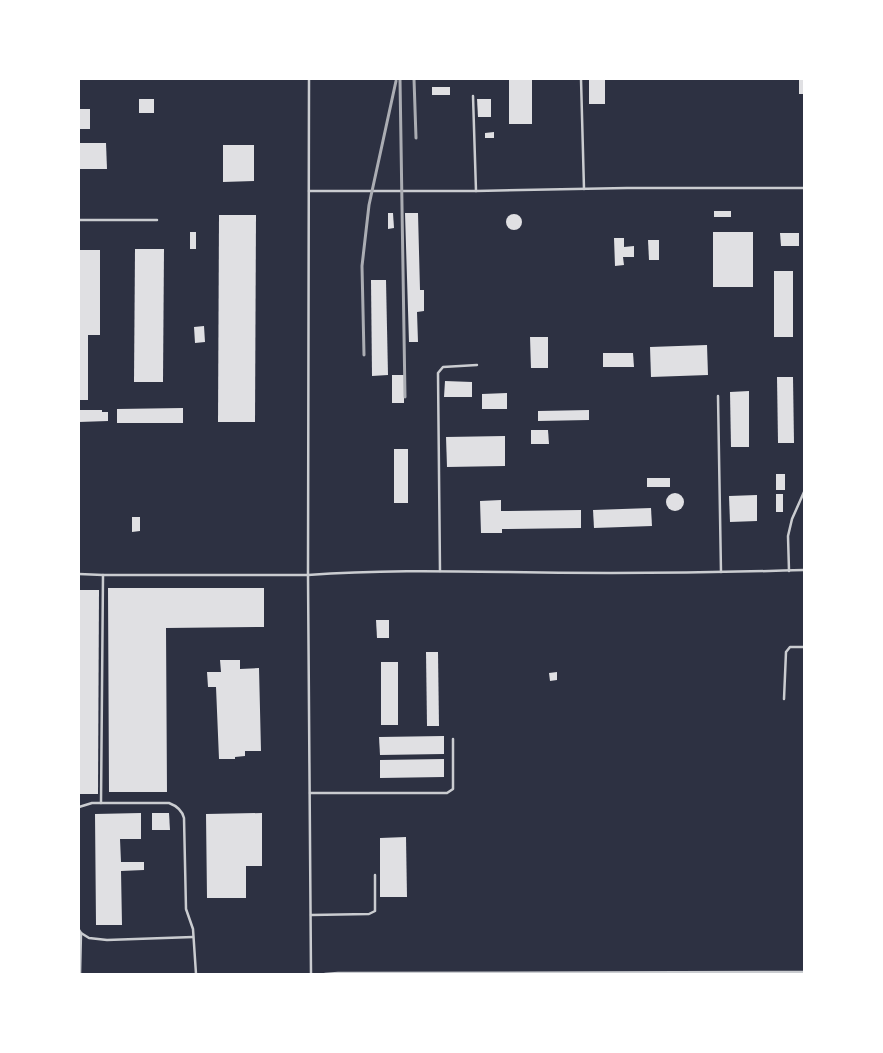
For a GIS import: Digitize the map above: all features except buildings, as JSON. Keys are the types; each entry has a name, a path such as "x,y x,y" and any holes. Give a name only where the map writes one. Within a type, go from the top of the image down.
{"lane":[{"path":"309,79 308,575 311,974"},
{"path":"581,79 584,189"},
{"path":"473,96 476,191"},
{"path":"309,191 804,188"},
{"path":"79,220 157,220"},
{"path":"440,571 438,373 443,367 477,365"},
{"path":"718,396 721,572"},
{"path":"789,571 788,536 792,519 804,492"},
{"path":"79,574 308,575 340,572 721,572 804,570"},
{"path":"101,804 103,575"},
{"path":"784,699 786,652 790,647 804,647"},
{"path":"310,793 447,793 453,789 453,739"},
{"path":"79,807 92,803 169,803 176,806 182,812 184,818 186,909 193,929 196,974"},
{"path":"311,915 368,914 375,911 375,875"},
{"path":"80,932 89,938 107,940 194,937"},
{"path":"80,932 80,974"},
{"path":"325,974 804,972"}],"railway":[{"path":"400,79 405,397"},
{"path":"414,79 416,138"},
{"path":"364,355 362,266 369,205 396,81"}]}
